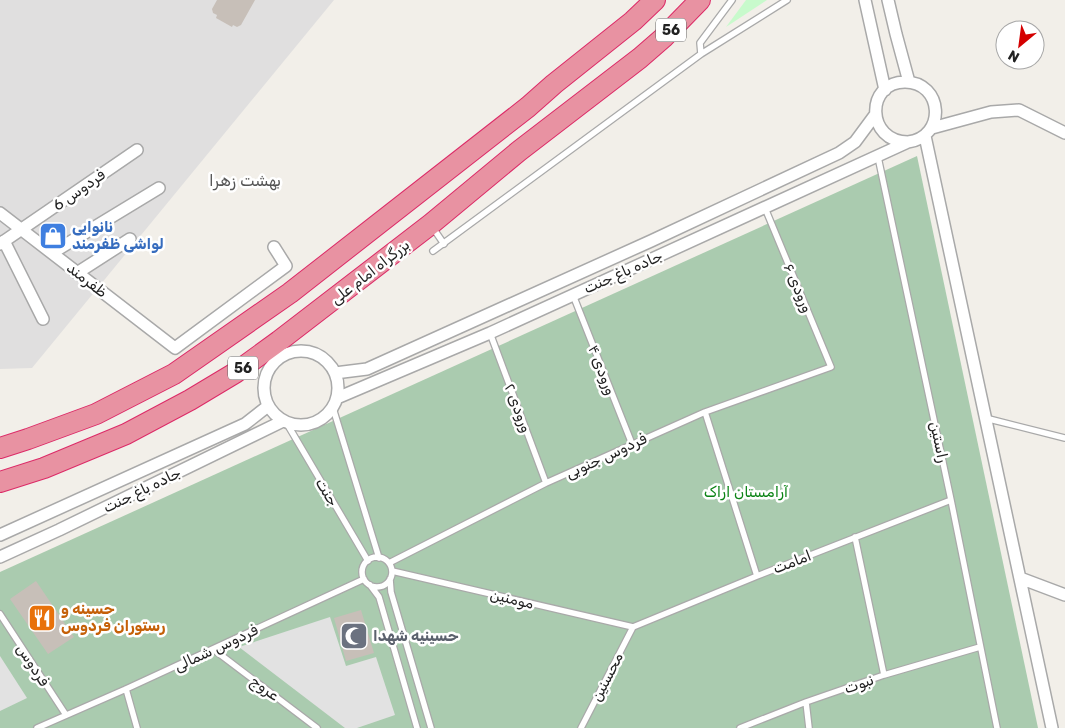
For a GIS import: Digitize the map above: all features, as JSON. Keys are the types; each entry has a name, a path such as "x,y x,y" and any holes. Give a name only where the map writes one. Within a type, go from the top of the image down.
{"highway":[{"name":"56","path":"0,448 28,440 96,414 174,374 290,293 528,107 619,33 655,0"},
{"path":"619,33 647,17 666,0"},
{"path":"640,58 680,15 682,6 677,0"},
{"name":"بزرگراه امام علی","path":"0,482 44,468 126,434 198,396 235,373 280,341 431,224 519,151 640,58 663,38 700,0"}],"street":[{"path":"865,0 885,90"},
{"path":"888,0 909,82"},
{"path":"1052,728 928,132 936,115 936,108 930,94 922,87 909,82 894,84 885,90 877,101 876,116 878,126 894,140 908,142 918,140 928,132 991,112 1019,110 1065,133"},
{"name":"جاده باغ جنت","path":"336,373 367,369 840,154 855,142 876,116"},
{"name":"جاده باغ جنت","path":"335,403 908,142"},
{"name":"فردوس 6","path":"2,243 137,150"},
{"path":"52,253 159,188"},
{"name":"ظفرمند","path":"0,212 174,348 286,266 274,247"},
{"path":"77,273 130,239"},
{"path":"651,241 658,257"},
{"path":"2,243 43,319"},
{"path":"302,351 316,354 327,362 336,373 338,387 335,403 323,418 314,423 300,425 285,421 274,414 268,406 264,392 267,372 273,363 285,354 302,351"},
{"name":"جاده باغ جنت","path":"0,536 245,424 268,406"},
{"name":"جاده باغ جنت","path":"0,557 285,421"},
{"path":"1020,578 1065,595"}],"lane":[{"path":"701,54 700,43 732,0"},
{"path":"434,251 701,54 787,0"},
{"name":"راستین","path":"878,157 952,500 997,728"},
{"name":"ورودی ۶","path":"765,208 831,367"},
{"path":"431,224 444,244"},
{"name":"ورودی ۴","path":"573,295 632,444"},
{"name":"ورودی ۲","path":"490,333 546,483"},
{"name":"فردوس جنوبی","path":"389,563 546,483 632,444 705,412 831,367"},
{"name":"جنت","path":"335,403 379,558"},
{"path":"705,412 757,576"},
{"path":"986,418 1065,438"},
{"name":"جنت","path":"285,421 368,561"},
{"name":"امامت","path":"633,627 757,576 952,500"},
{"path":"855,537 884,676"},
{"path":"370,585 382,586 387,584 390,579 392,571 389,563 384,559 373,558 368,561 363,569 364,579 379,597 418,728"},
{"name":"مومنین","path":"392,571 633,627"},
{"name":"فردوس شمالی","path":"37,728 364,579"},
{"path":"390,579 391,592 431,728"},
{"name":"فردوس","path":"0,614 66,715"},
{"name":"محسنین","path":"581,728 633,627"},
{"name":"نبوت","path":"740,728 806,702 980,647"},
{"name":"عروج","path":"213,649 317,728"},
{"path":"126,689 137,728"},
{"path":"806,702 809,728"}],"shaded area":[{"path":"0,0 334,0 32,368 0,369"},
{"path":"330,617 346,666 376,657 395,715 357,728 345,728 239,647"},
{"path":"0,656 27,698 0,711"}],"green space":[{"path":"746,0 767,0 726,27"},
{"name":"آرامستان اراک","path":"917,156 1038,728 0,728 0,572"}],"building":[{"path":"217,0 255,0 241,25 237,27 233,25 232,27 216,18 217,15 213,13 212,9"},
{"path":"36,581 74,637 48,654 10,599"},
{"name":"حسینیه شهدا","path":"361,610 374,653 346,661 334,618"}],"place":[{"name":"نانوایی لواشی ظفرمند","path":"53,236"},
{"name":"حسینه و رستوران فردوس","path":"42,618"},
{"name":"حسینیه شهدا","path":"354,636"}],"district":[{"name":"بهشت زهرا","path":"245,180"}]}
